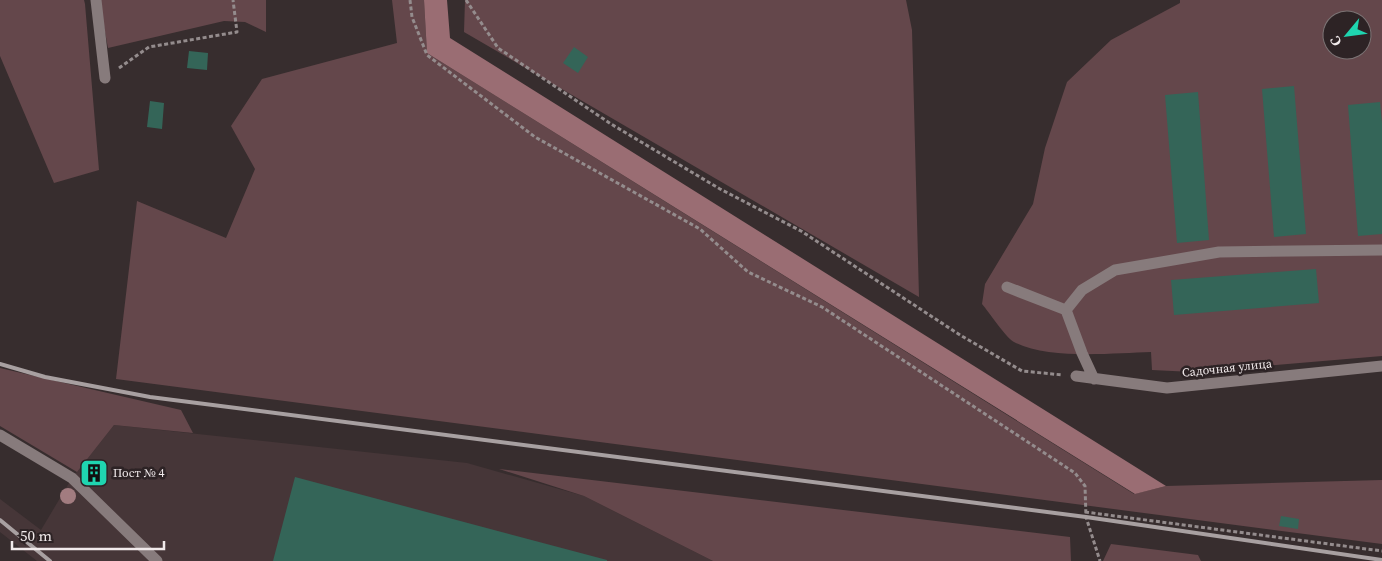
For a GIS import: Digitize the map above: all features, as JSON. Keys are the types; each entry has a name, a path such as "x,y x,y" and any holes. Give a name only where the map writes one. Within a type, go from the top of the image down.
{"lane":[{"path":"96,0 105,78"},
{"path":"1066,310 1082,290 1115,270 1219,252 1382,250"},
{"path":"1007,287 1066,310 1094,379"},
{"name":"Садочная улица","path":"1076,376 1167,388 1382,366"},
{"path":"0,435 72,478 157,561"}],"path":[{"path":"105,78 149,46 237,32 233,0"},
{"path":"410,0 412,18 426,55 535,137 700,229 748,272 822,307 1075,473 1085,486 1086,517 1100,561"},
{"path":"466,0 498,48 626,133 720,189 801,231 960,334 1022,371 1076,376"},
{"path":"1086,512 1382,551"}],"shaded area":[{"path":"0,0 84,0 99,170 54,183 0,56"},
{"path":"99,0 266,0 266,32 245,22 224,21 108,48"},
{"path":"392,0 424,0 427,53 1134,494 1166,486 1382,480 1382,544 116,379 137,201 226,238 255,169 231,126 262,79 397,43"},
{"path":"424,0 447,0 450,38 1166,486 1135,494 427,53"},
{"path":"465,0 906,0 912,30 919,297 464,32"},
{"path":"1180,0 1382,0 1382,356 1193,372 1152,370 1151,352 1081,354 1044,351 1028,348 1014,342 1002,330 982,304 985,284 1033,204 1045,148 1067,82 1111,40 1180,3"},
{"path":"0,368 181,410 193,433 114,425 77,472 0,426"},
{"path":"114,425 467,463 584,496 713,561 37,561 0,532 0,499 41,530 72,478"},
{"path":"499,469 1070,537 1071,561 713,561 584,496"},
{"path":"1111,544 1198,555 1201,561 1103,561"}],"building":[{"path":"574,47 588,57 578,73 563,63"},
{"path":"189,51 208,53 207,70 187,68"},
{"path":"1294,86 1306,234 1274,237 1262,89"},
{"path":"1198,92 1209,240 1177,243 1165,95"},
{"path":"150,101 164,103 162,129 147,127"},
{"path":"1380,102 1382,123 1382,234 1358,236 1348,105"},
{"path":"1316,269 1319,303 1174,315 1171,280"},
{"name":"Пост № 4","path":"92,466 102,472 96,481 87,474"},
{"path":"295,477 607,560 607,561 273,561"},
{"path":"1281,516 1299,519 1298,529 1279,526"}],"railway":[{"path":"0,364 45,377 150,397 1086,517 1382,560"},
{"path":"0,520 50,561"}],"place":[{"name":"Пост № 4","path":"94,473"}]}
